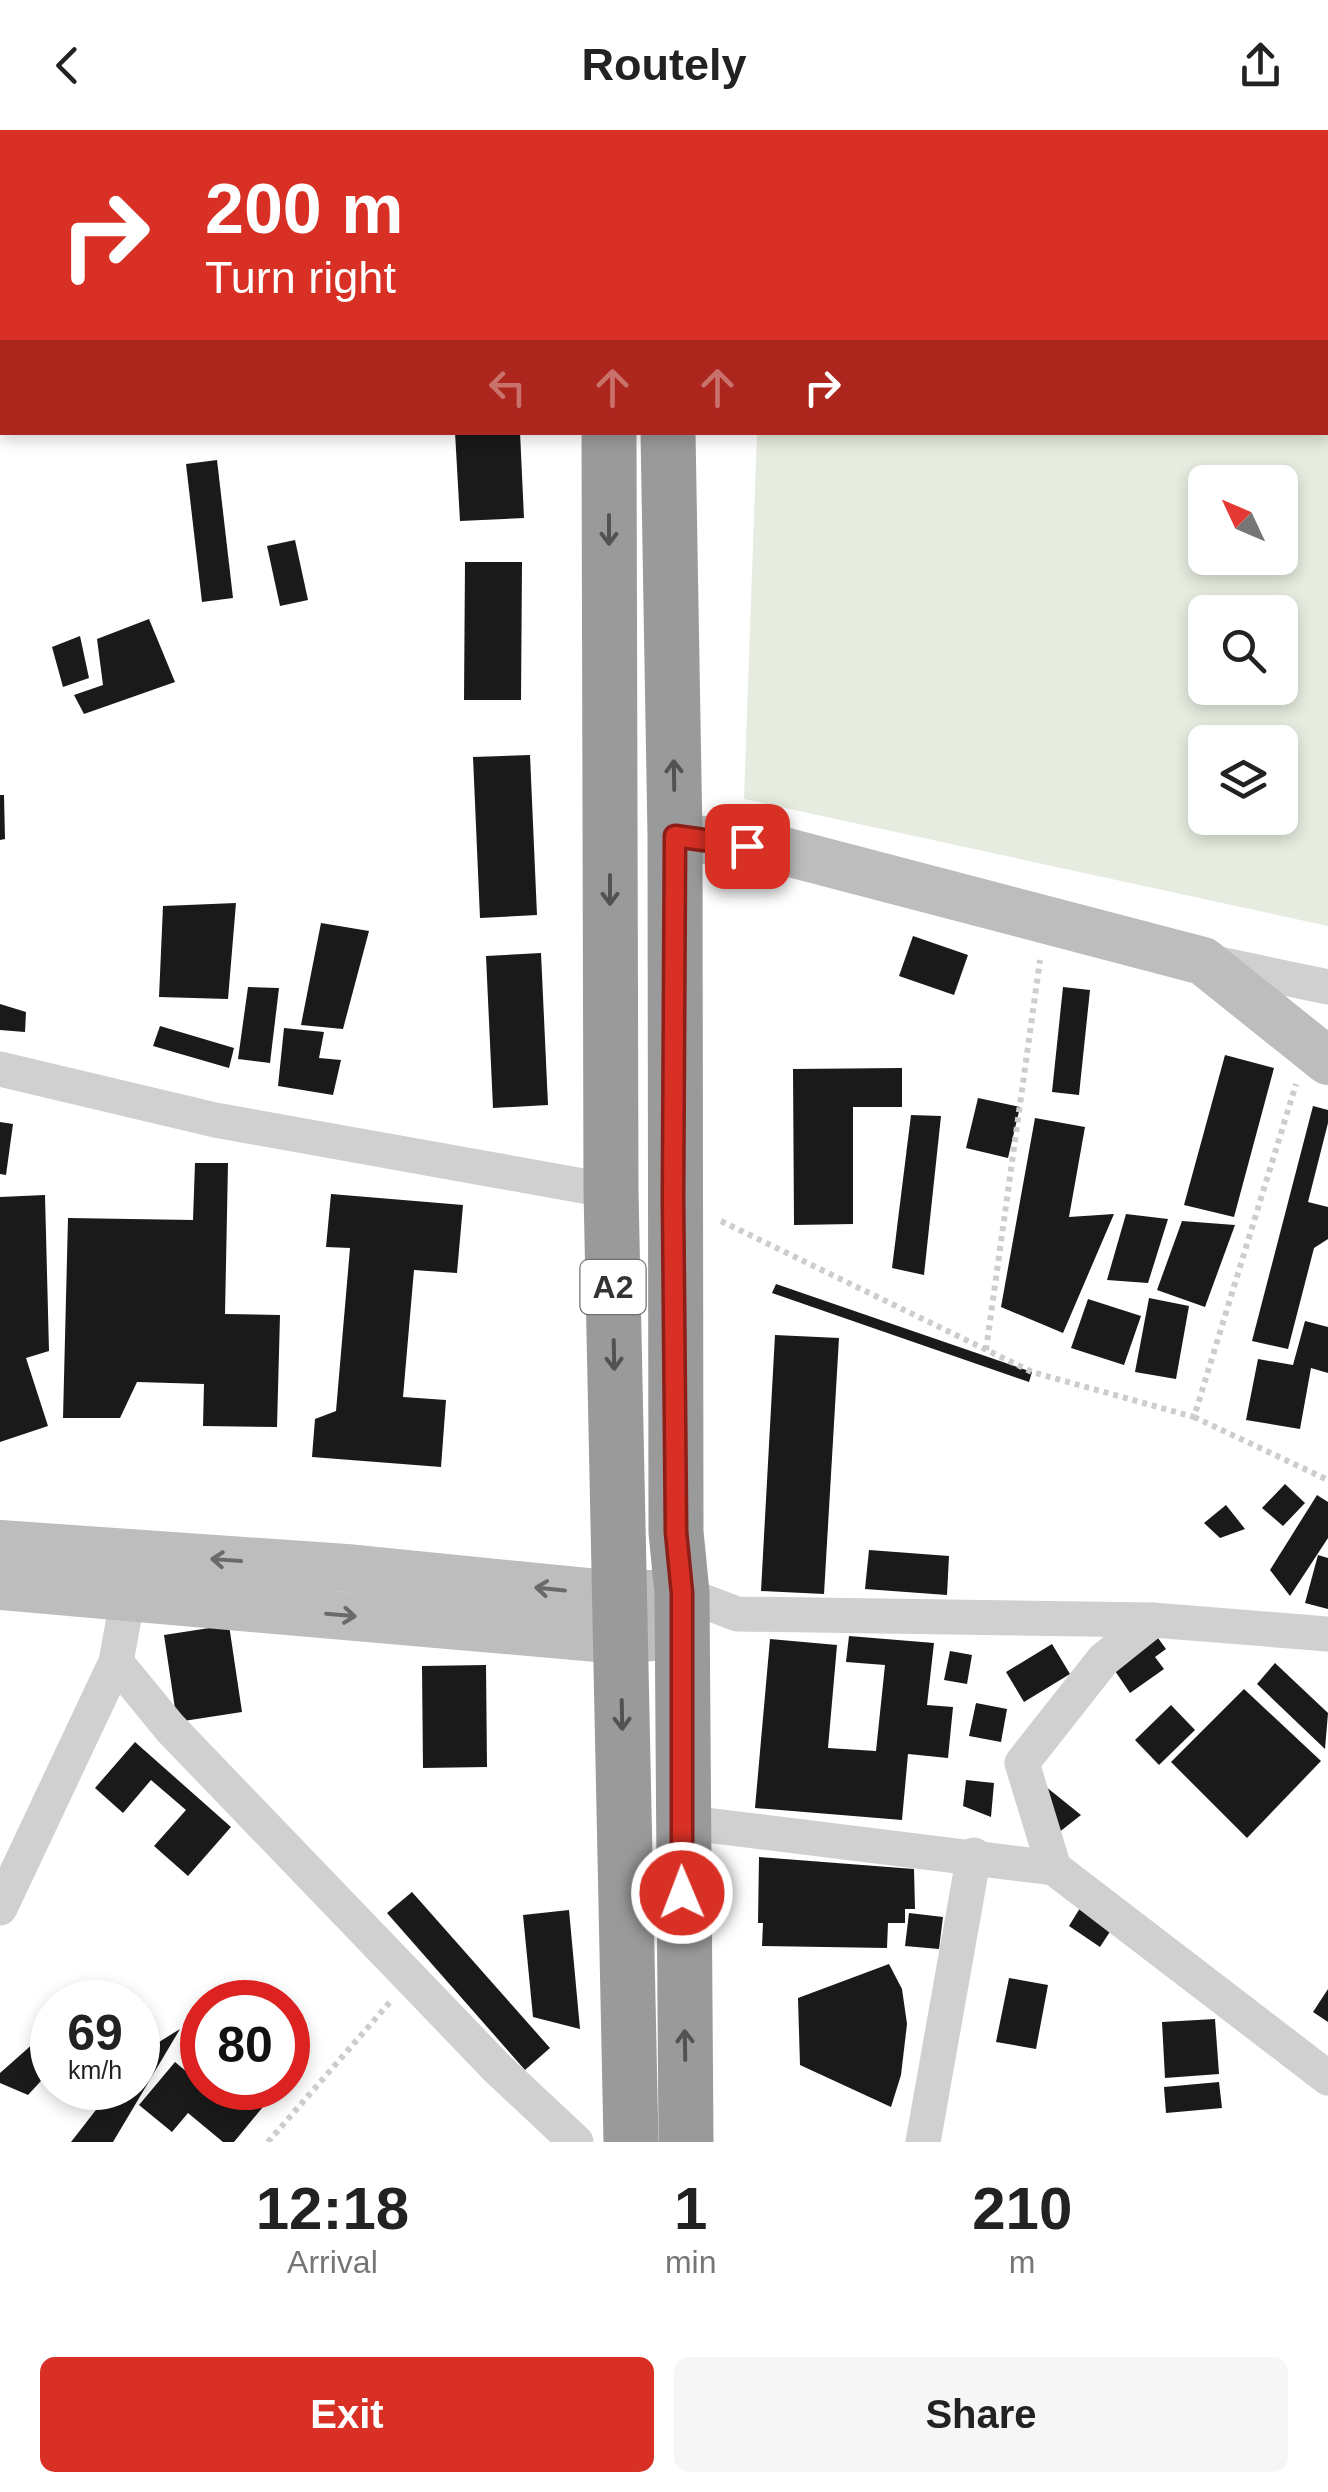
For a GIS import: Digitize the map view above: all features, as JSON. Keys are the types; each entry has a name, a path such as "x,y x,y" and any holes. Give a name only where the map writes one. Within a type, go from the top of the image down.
{"highway":[{"name":"A2","path":"609,435 610,1191 630,2142"},
{"name":"A2","path":"668,435 675,836 676,1532 681,1614 686,2142"}],"street":[{"path":"675,836 784,851 1203,960 1328,987"},
{"path":"1203,960 1318,1053"},
{"path":"0,1069 214,1120 610,1191"},
{"path":"0,1544 346,1568 619,1618"},
{"path":"0,1586 128,1596 619,1618 737,1614 1153,1620 1328,1634"},
{"path":"0,1908 116,1662 128,1596"},
{"path":"1054,1868 1022,1763 1103,1660 1153,1620"},
{"path":"116,1662 170,1728 576,2142"},
{"path":"681,1822 974,1855 1054,1868 1328,2078"},
{"path":"923,2142 974,1855"}],"path":[{"path":"986,1350 1023,1108 1045,920"},
{"path":"1194,1417 1318,1053"},
{"path":"673,1198 1032,1372 1194,1417 1328,1480"},
{"path":"268,2142 411,1978"}],"shaded area":[{"path":"757,435 1328,435 1328,926 744,799"}],"building":[{"path":"455,435 520,435 524,518 460,521"},
{"path":"217,460 233,598 202,602 186,464"},
{"path":"295,540 308,600 280,606 267,546"},
{"path":"465,562 522,562 521,700 464,700"},
{"path":"149,619 175,682 84,714 74,695 103,685 97,639"},
{"path":"80,636 89,678 63,687 52,647"},
{"path":"530,755 537,915 480,918 473,757"},
{"path":"0,795 4,795 5,839 0,840"},
{"path":"236,903 228,999 159,997 163,906"},
{"path":"321,923 369,931 343,1029 301,1025"},
{"path":"913,936 968,955 954,995 899,976"},
{"path":"541,953 548,1105 493,1108 486,956"},
{"path":"248,987 279,988 270,1063 238,1059"},
{"path":"1063,987 1090,990 1079,1095 1052,1092"},
{"path":"0,1004 26,1012 25,1032 0,1030"},
{"path":"160,1026 234,1048 229,1068 153,1046"},
{"path":"284,1028 324,1032 319,1058 341,1060 333,1095 278,1086"},
{"path":"1225,1055 1274,1068 1234,1217 1184,1205"},
{"path":"902,1068 902,1107 853,1107 853,1224 794,1225 793,1069"},
{"path":"978,1098 1020,1107 1008,1158 966,1148"},
{"path":"1313,1106 1328,1110 1328,1123 1308,1202 1328,1207 1328,1239 1314,1248 1288,1349 1252,1341"},
{"path":"911,1115 941,1116 924,1275 892,1268"},
{"path":"1035,1118 1085,1127 1069,1217 1114,1214 1063,1333 1001,1307"},
{"path":"0,1122 13,1124 6,1175 0,1174"},
{"path":"195,1163 228,1163 225,1314 280,1315 277,1427 203,1426 204,1384 137,1382 120,1418 63,1418 68,1218 193,1220"},
{"path":"331,1194 463,1205 457,1273 414,1270 403,1397 446,1400 441,1467 312,1457 315,1419 336,1411 350,1248 326,1247"},
{"path":"45,1195 49,1351 26,1358 48,1426 0,1442 0,1197"},
{"path":"1126,1214 1168,1219 1148,1283 1107,1280"},
{"path":"1182,1221 1235,1225 1205,1307 1157,1290"},
{"path":"776,1284 1032,1372 1029,1382 772,1293"},
{"path":"1149,1298 1189,1306 1176,1379 1135,1372"},
{"path":"1088,1299 1141,1316 1124,1365 1071,1348"},
{"path":"1305,1321 1328,1327 1328,1373 1311,1368 1300,1429 1246,1420 1258,1359 1293,1365"},
{"path":"775,1335 839,1338 824,1594 761,1591"},
{"path":"1285,1484 1305,1503 1283,1526 1262,1508"},
{"path":"1317,1495 1328,1502 1328,1538 1290,1596 1270,1570"},
{"path":"1226,1505 1245,1529 1220,1538 1204,1523"},
{"path":"869,1550 949,1556 947,1595 865,1589"},
{"path":"1318,1555 1328,1558 1328,1609 1305,1603"},
{"path":"229,1625 242,1712 177,1722 164,1635"},
{"path":"849,1636 934,1643 927,1705 953,1707 948,1758 908,1754 902,1820 755,1808 770,1639 837,1645 828,1748 876,1751 885,1665 846,1662"},
{"path":"1158,1638 1166,1649 1155,1657 1164,1669 1130,1693 1113,1668"},
{"path":"1052,1644 1070,1674 1024,1702 1006,1672"},
{"path":"950,1651 972,1655 967,1684 944,1680"},
{"path":"1275,1663 1328,1713 1325,1749 1257,1684"},
{"path":"486,1665 487,1767 423,1768 422,1666"},
{"path":"1244,1689 1321,1761 1247,1838 1171,1762"},
{"path":"976,1703 1007,1709 1001,1742 969,1736"},
{"path":"1171,1705 1195,1730 1159,1765 1135,1740"},
{"path":"135,1742 231,1827 188,1876 154,1846 186,1810 151,1780 123,1813 95,1788"},
{"path":"966,1780 994,1783 991,1817 963,1806"},
{"path":"1045,1786 1081,1815 1053,1837"},
{"path":"759,1857 914,1869 915,1909 905,1909 905,1923 888,1923 887,1948 762,1946 763,1923 758,1923"},
{"path":"412,1892 550,2048 525,2070 387,1913"},
{"path":"1083,1903 1115,1924 1100,1947 1069,1926"},
{"path":"569,1910 580,2029 533,2017 523,1915"},
{"path":"909,1913 943,1917 939,1949 905,1946"},
{"path":"889,1964 902,1989 907,2024 901,2075 891,2107 800,2065 798,1998"},
{"path":"1009,1978 1048,1985 1036,2049 996,2042"},
{"path":"1328,1989 1328,2022 1313,2012"},
{"path":"1215,2019 1219,2074 1165,2078 1162,2022"},
{"path":"180,2029 160,2063 160,2041"},
{"path":"30,2046 28,2095 0,2083 0,2073"},
{"path":"175,2062 180,2066 180,2110 260,2110 234,2142 223,2142 188,2113 172,2132 145,2110 160,2110 160,2080"},
{"path":"1219,2082 1222,2108 1166,2113 1164,2087"},
{"path":"96,2110 132,2110 113,2142 71,2142"}],"route":[{"path":"682,1893 682,1593 676,1532 673,1198 675,836 747,846"}]}
